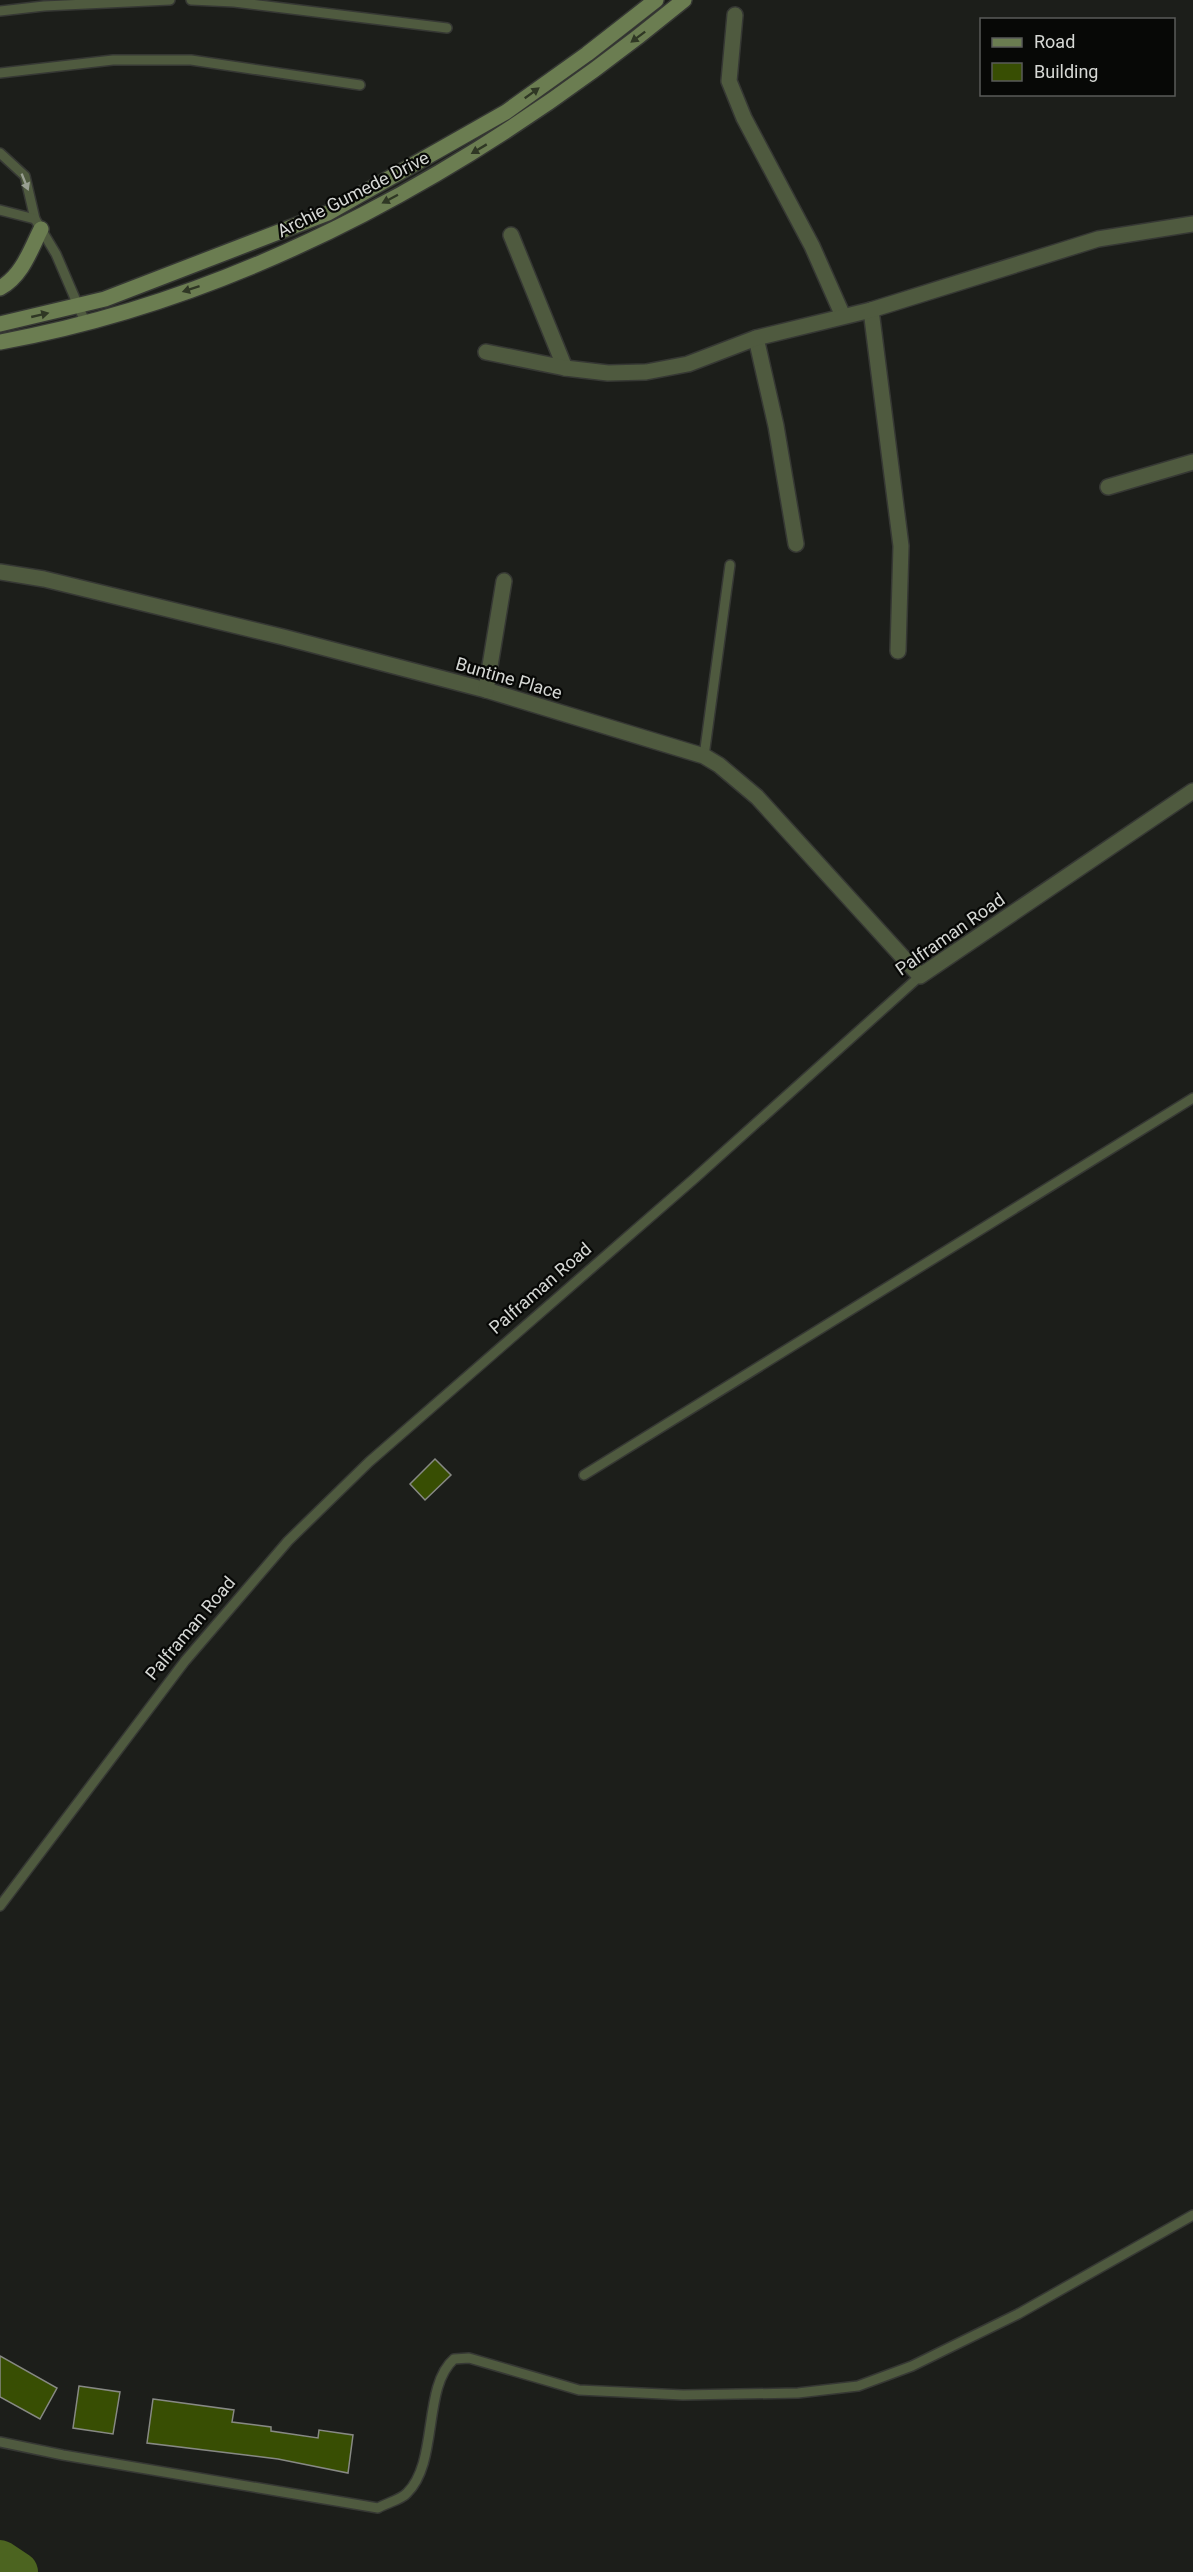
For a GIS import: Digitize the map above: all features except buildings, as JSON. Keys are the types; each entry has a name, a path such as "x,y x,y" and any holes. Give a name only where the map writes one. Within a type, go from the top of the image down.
{"main road":[{"name":"Archie Gumede Drive","path":"0,324 79,306 200,264 328,213 506,112 587,54 656,0"},
{"name":"Archie Gumede Drive","path":"0,342 86,324 245,268 339,226 441,172 552,103 684,0"},
{"path":"0,288 11,282 20,271 38,224"}],"street":[{"path":"735,15 729,81 744,118 812,246 843,316"},
{"path":"486,352 565,368 608,373 646,372 688,364 756,338 871,310 1098,239 1193,224"},
{"path":"511,235 565,368"},
{"path":"871,310 901,546 898,651"},
{"path":"756,338 777,426 796,544"},
{"path":"1108,487 1193,462"},
{"name":"Buntine Place","path":"0,572 44,579 120,597 486,690 704,756 719,765 757,797 920,976"},
{"path":"486,690 504,581"},
{"name":"Palframan Road","path":"920,976 1193,791"}],"lane":[{"path":"0,11 44,6 170,0"},
{"path":"190,0 234,2 447,28"},
{"path":"0,73 113,60 191,60 360,85"},
{"path":"0,153 24,176 38,224 57,254 86,324"},
{"path":"0,210 38,224"},
{"path":"704,756 730,565"},
{"name":"Palframan Road","path":"0,1906 185,1661 288,1541 369,1462 686,1186 920,976"},
{"path":"584,1475 1193,1098"},
{"path":"0,2442 63,2455 378,2508 407,2493 421,2468 438,2387 444,2372 454,2359 469,2358 579,2390 683,2395 798,2393 858,2386 912,2366 1018,2314 1193,2215"}],"waterway":[{"path":"0,2560 18,2572"}]}
